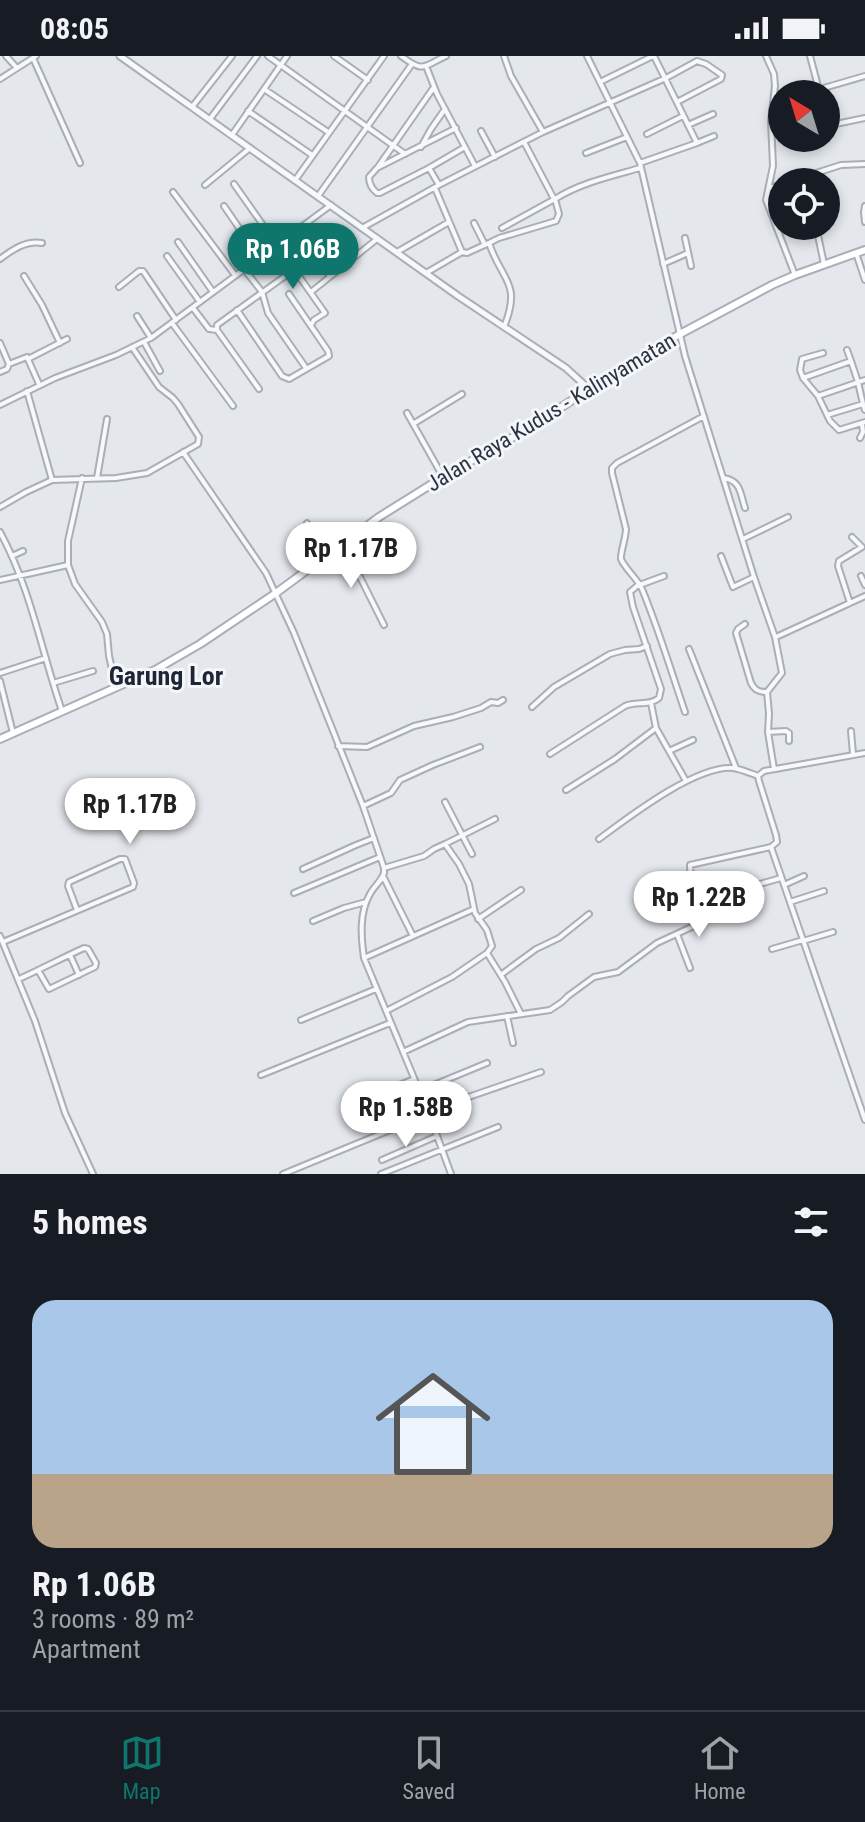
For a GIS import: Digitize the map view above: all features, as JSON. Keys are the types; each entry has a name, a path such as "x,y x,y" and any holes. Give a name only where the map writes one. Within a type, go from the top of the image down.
{"main road":[{"name":"Jalan Raya Kudus - Kalinyamatan","path":"0,739 146,675 174,659 276,593 379,517 680,334 795,275 865,250"}],"street":[{"path":"6,56 17,68"},
{"path":"120,56 426,273 566,368 589,389"},
{"path":"192,107 232,56"},
{"path":"210,119 257,56"},
{"path":"268,56 405,154"},
{"path":"232,135 287,56"},
{"path":"334,56 368,80"},
{"path":"296,179 384,56"},
{"path":"401,56 419,67 446,56"},
{"path":"504,56 511,76 543,132"},
{"path":"587,56 640,166 680,334 775,637 782,673 767,692 768,732 774,769"},
{"path":"600,82 653,56 697,143"},
{"path":"766,56 775,80"},
{"path":"810,56 816,80"},
{"path":"0,79 34,57 80,163"},
{"path":"362,228 543,132 666,78 698,60 722,75 721,79 677,102"},
{"path":"318,196 412,64"},
{"path":"426,66 475,166"},
{"path":"840,84 865,76"},
{"path":"377,168 434,87"},
{"path":"264,89 329,133"},
{"path":"421,147 445,109"},
{"path":"248,111 313,155"},
{"path":"688,125 713,114"},
{"path":"647,134 683,116"},
{"path":"840,123 865,118"},
{"path":"456,128 377,168 370,174 369,180 377,193 465,147"},
{"path":"481,131 495,157"},
{"path":"502,228 590,183 714,136"},
{"path":"586,153 627,137"},
{"path":"426,273 462,252 467,253 499,238 556,221 559,214 554,199 524,142"},
{"path":"205,185 250,148"},
{"path":"834,168 865,164"},
{"path":"429,168 462,252"},
{"path":"234,184 325,313 312,322 312,327"},
{"path":"173,192 235,275"},
{"path":"0,405 39,385 151,338 331,205"},
{"path":"224,206 260,258"},
{"path":"865,206 865,222"},
{"path":"397,252 449,222"},
{"path":"474,223 512,292 511,309 504,327"},
{"path":"311,292 378,238"},
{"path":"685,238 691,266"},
{"path":"781,240 795,275"},
{"path":"819,240 824,264"},
{"path":"0,259 19,246 36,241 42,243"},
{"path":"178,242 213,292"},
{"path":"308,248 330,276"},
{"path":"663,264 688,253"},
{"path":"856,253 865,280"},
{"path":"167,256 200,302"},
{"path":"244,269 262,292 268,313 306,369"},
{"path":"217,330 219,323 295,269"},
{"path":"119,287 143,271 174,322 233,406"},
{"path":"24,276 60,343"},
{"path":"237,310 282,376 289,379 329,356 289,294"},
{"path":"193,308 209,329 217,330 259,389"},
{"path":"137,316 151,338"},
{"path":"0,372 7,369 9,364 28,359 67,339"},
{"path":"144,342 160,371"},
{"path":"0,343 9,364"},
{"path":"0,507 52,480 116,478 147,473 198,444 199,437 178,404 156,384 132,347"},
{"path":"827,415 864,407 847,350"},
{"path":"823,353 802,359 800,370 803,378 839,430 863,423 860,438"},
{"path":"28,359 39,385"},
{"path":"803,378 851,361"},
{"path":"818,396 865,380"},
{"path":"27,391 52,480"},
{"path":"413,424 462,394"},
{"path":"407,413 443,477"},
{"path":"685,712 640,584 621,559 626,529 612,468 704,416"},
{"path":"97,478 107,419"},
{"path":"183,452 266,573 276,593 363,806 384,868 384,878 413,936"},
{"path":"82,478 68,541 68,565 75,584 107,634 117,688"},
{"path":"724,478 737,483 745,508"},
{"path":"743,539 788,517"},
{"path":"307,523 328,554"},
{"path":"0,532 30,601 62,711"},
{"path":"850,603 838,566 842,559 862,547 852,537"},
{"path":"343,543 384,625"},
{"path":"12,556 23,551"},
{"path":"721,556 733,587 754,577"},
{"path":"0,580 68,565"},
{"path":"550,754 625,706 651,703 659,698 661,689 631,598 632,588 664,576"},
{"path":"861,576 865,585"},
{"path":"775,637 865,596"},
{"path":"745,624 736,633 751,683 759,692 767,692"},
{"path":"532,707 554,687 610,654 647,646"},
{"path":"689,649 736,768"},
{"path":"0,673 46,658"},
{"path":"53,683 93,671"},
{"path":"0,681 13,733"},
{"path":"338,746 367,747 414,726 439,722 503,700"},
{"path":"651,703 656,728 686,781"},
{"path":"566,790 656,728"},
{"path":"768,732 786,731 789,741"},
{"path":"851,731 853,754"},
{"path":"669,751 693,740"},
{"path":"363,806 393,792 400,780 480,747"},
{"path":"758,776 761,772 774,769 865,753"},
{"path":"599,839 686,781 736,768 758,776"},
{"path":"403,1052 468,1022 543,1012 555,1007 594,977 618,972 648,949 696,925 700,920 691,884 691,864 776,844 758,776"},
{"path":"445,802 472,854"},
{"path":"384,868 424,856 495,819"},
{"path":"303,869 374,838"},
{"path":"386,1011 452,977 487,953 492,946 487,930 474,909 469,884 445,844"},
{"path":"771,847 865,1120"},
{"path":"294,893 380,857"},
{"path":"77,910 69,882 125,859 134,886 77,910 1,939 35,1021 65,1113 93,1174"},
{"path":"784,885 804,876"},
{"path":"384,878 366,902 361,925 364,958 451,1174"},
{"path":"697,902 781,878"},
{"path":"478,919 521,890"},
{"path":"790,902 824,891"},
{"path":"313,921 366,902"},
{"path":"364,958 474,909"},
{"path":"501,974 536,949 559,938 589,914"},
{"path":"772,949 833,932"},
{"path":"677,934 690,968"},
{"path":"19,979 69,955 86,948 96,963 95,967 48,989 38,970"},
{"path":"487,953 521,1014"},
{"path":"69,955 79,975"},
{"path":"301,1020 376,989"},
{"path":"507,1016 513,1043"},
{"path":"261,1075 390,1023"},
{"path":"419,1091 487,1063"},
{"path":"283,1174 428,1113 541,1072"},
{"path":"351,1105 414,1079"},
{"path":"381,1174 498,1127"},
{"path":"382,1160 437,1136"}],"district":[{"name":"Garung Lor","path":"166,676"}]}
